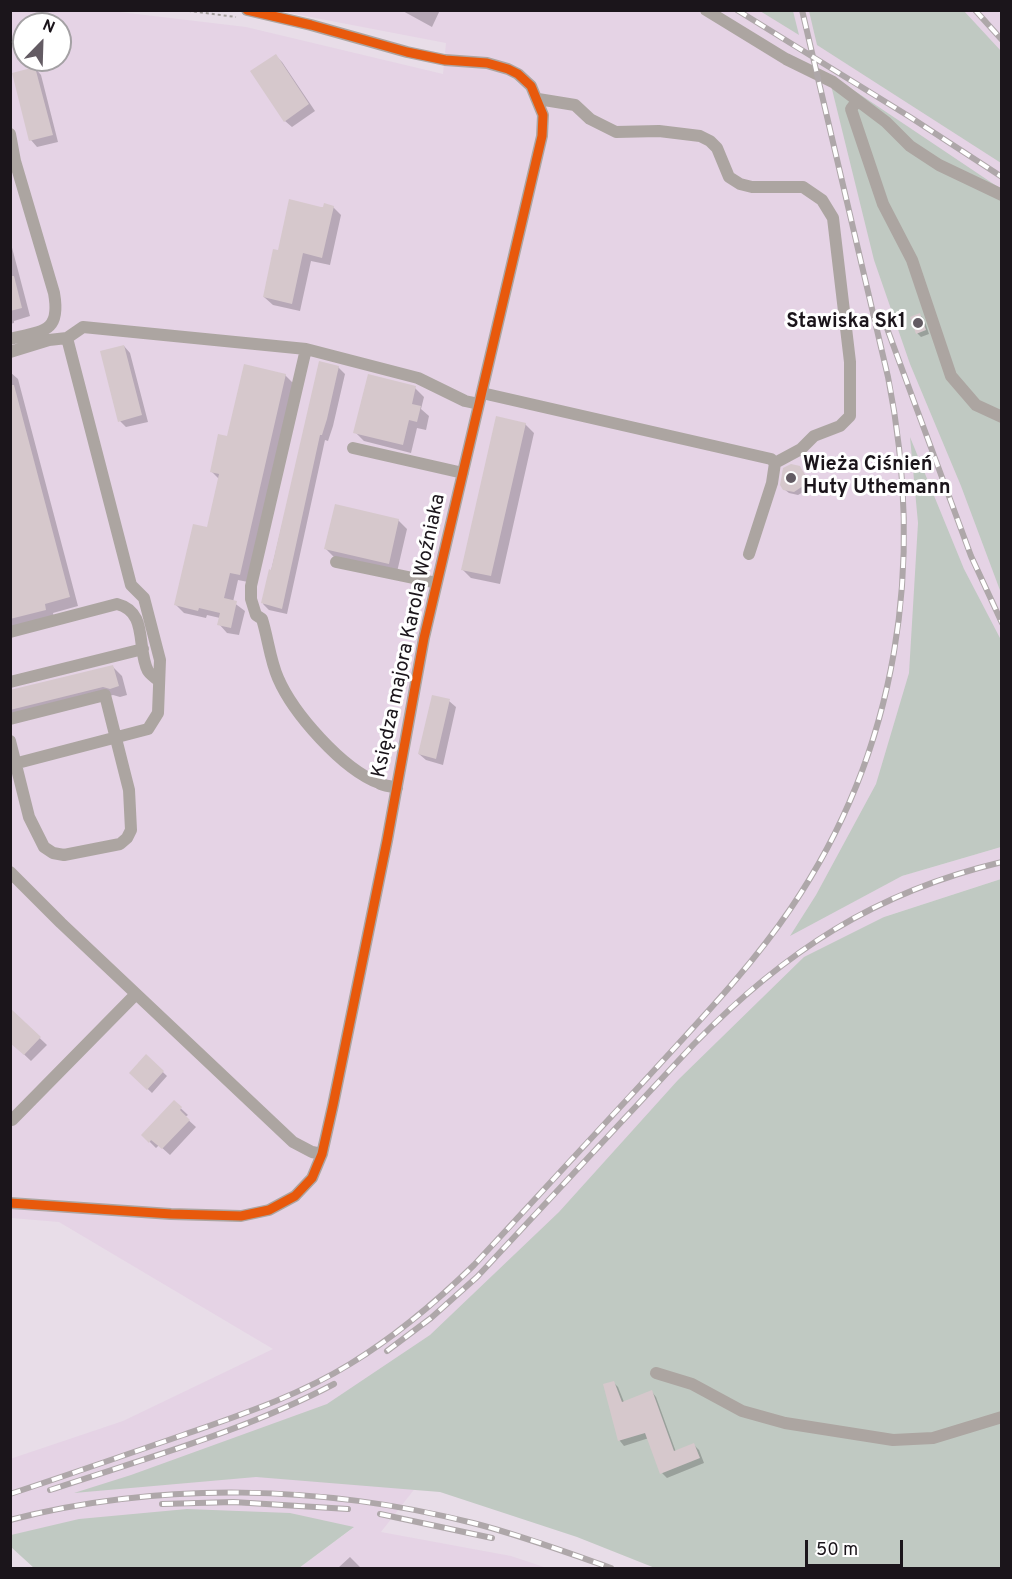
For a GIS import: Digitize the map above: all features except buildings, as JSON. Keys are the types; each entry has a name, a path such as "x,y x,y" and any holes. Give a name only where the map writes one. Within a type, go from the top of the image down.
{"street":[{"path":"706,10 786,59 833,82 886,122 910,146 939,165 1002,195"},
{"name":"Księdza majora Karola Woźniaka","path":"10,1203 171,1214 241,1216 269,1210 295,1196 312,1178 322,1154 397,788 424,638 542,136 543,115 538,99 531,86 518,74 508,69 487,63 445,60 407,52 311,25 242,14"},
{"path":"538,99 575,105 590,119 616,132 659,131 700,136 717,148 729,177 740,184 752,187 803,187 822,200 833,218 850,362 850,416 840,426 814,436 801,449 775,463"},
{"path":"856,101 851,109 883,204 912,260 951,376 976,405 1002,417"},
{"path":"10,134 13,162 57,307 56,318 51,326 10,339"},
{"path":"10,352 49,340 67,338 83,327 306,349 418,378 465,400 481,399 771,459 775,463"},
{"path":"13,764 148,729 158,713 159,660 144,598 131,585 67,338"},
{"path":"306,349 251,586 251,599 256,615 262,619 277,676 304,720 337,755 360,773 378,783 397,788"},
{"path":"353,448 463,473"},
{"path":"748,554 772,483 775,463"},
{"path":"336,562 437,583"},
{"path":"10,632 117,604 128,607 136,618 148,672 159,681"},
{"path":"10,682 143,649"},
{"path":"10,719 105,695 129,790 130,830 127,838 120,844 64,855 53,853 44,847 29,817 13,764 10,741"},
{"path":"10,872 293,1142 312,1152 322,1154"},
{"path":"12,1120 136,994"},
{"path":"656,1373 692,1384 742,1411 785,1424 893,1440 933,1438 1002,1416"}],"path":[{"path":"182,10 242,14"}],"shaded area":[{"path":"11,11 111,11 246,27 443,74 446,43 279,11 998,11 1002,15 1001,642 888,770 837,870 792,934 902,876 1001,847 1001,879 884,917 441,1455 381,1532 511,1556 547,1568 299,1568 353,1528 11,1545 10,1459 123,1421 273,1349 59,1222 11,1218"},
{"path":"760,11 793,11 799,35"},
{"path":"809,11 964,11 1001,51 1001,163 817,45"},
{"path":"828,73 1001,189 1001,593 961,486 910,364 874,260"},
{"path":"910,437 964,569 1001,640 1001,847 902,876 790,936 816,895 876,784 909,673 918,523"},
{"path":"1001,879 1001,1568 655,1568 577,1537 440,1492 256,1477 74,1493 131,1475 327,1404 430,1335 559,1212 678,1080 804,957 884,917"},
{"path":"187,1509 290,1513 354,1527 299,1568 34,1568 11,1547 11,1535 79,1519"}],"railway":[{"path":"737,10 1002,177"},
{"path":"10,1494 226,1420 310,1386 350,1364 415,1318 474,1265 722,996 775,931 828,847 857,784 879,719 894,653 902,585 904,516 899,447 888,377 802,10"},
{"path":"975,10 1002,40"},
{"path":"881,312 971,556 1002,623"},
{"path":"387,1351 431,1318 477,1277 694,1044 762,981 834,930 872,909 913,890 1002,862"},
{"path":"50,1490 230,1430 334,1384"},
{"path":"10,1520 67,1507 125,1499 183,1494 300,1495 416,1510 473,1523 525,1538 611,1568"},
{"path":"162,1504 233,1502 348,1509"},
{"path":"380,1514 492,1538"}],"cycle path":[{"path":"10,1203 171,1214 241,1216 269,1210 295,1196 312,1178 322,1154 333,1105 387,841 424,638 542,136 543,115 531,86 518,74 508,69 487,63 445,60 407,52 247,10"}],"place":[{"name":"Stawiska Sk1","path":"918,323"},
{"name":"Wieża Ciśnień Huty Uthemann","path":"791,478"}]}
